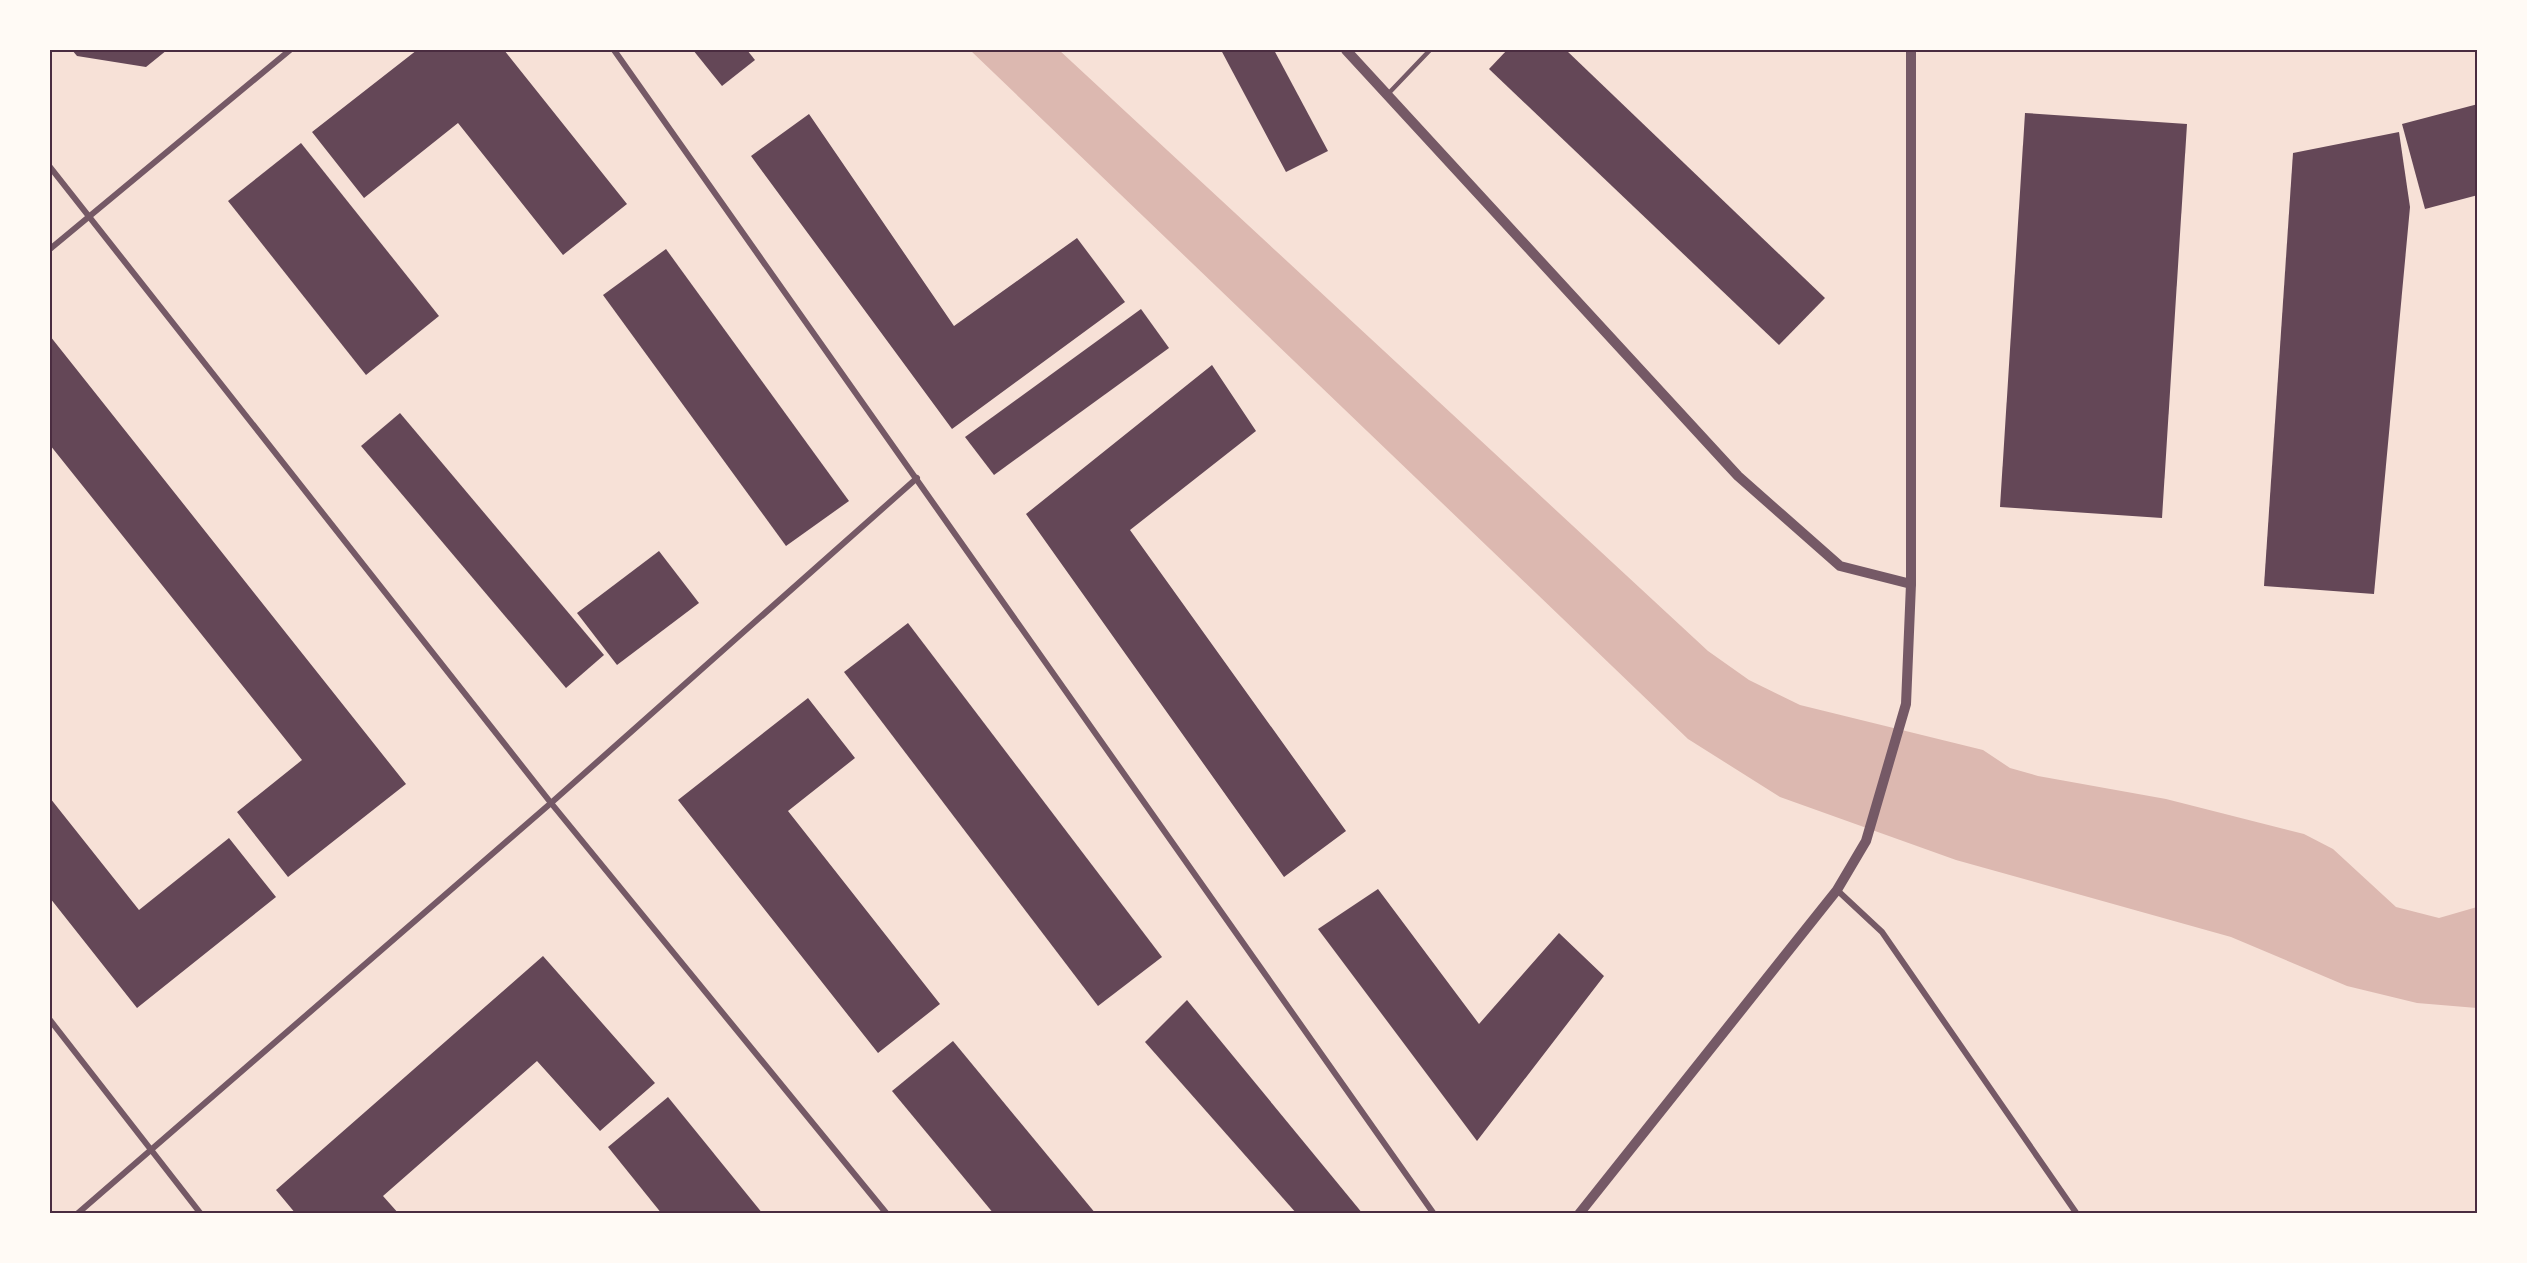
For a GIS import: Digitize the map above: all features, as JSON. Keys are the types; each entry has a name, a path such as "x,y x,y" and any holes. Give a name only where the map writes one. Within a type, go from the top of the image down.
{"street":[{"path":"50,249 290,50"},
{"path":"614,50 1434,1214"},
{"path":"1346,50 1738,476 1840,566 1911,584"},
{"path":"1579,1214 1837,890 1866,842 1906,704 1911,584 1911,50"},
{"path":"50,167 551,803 887,1214"},
{"path":"77,1214 149,1149 551,803 917,478"},
{"path":"1837,890 1882,932 2077,1214"},
{"path":"50,1020 201,1214"}],"lane":[{"path":"1388,94 1430,50"}],"shaded area":[{"path":"970,50 1059,50 1708,651 1749,680 1800,705 1983,750 2010,768 2038,776 2166,799 2304,834 2333,849 2396,907 2439,918 2477,907 2477,1008 2417,1003 2347,986 2231,937 1956,860 1780,797 1688,739"}],"building":[{"path":"72,50 167,50 146,67 77,56"},
{"path":"417,50 504,50 627,204 563,255 458,123 364,198 312,132"},
{"path":"693,50 747,50 755,60 722,86"},
{"path":"1221,50 1274,50 1328,151 1286,172"},
{"path":"1507,50 1566,50 1825,298 1779,345 1489,69"},
{"path":"2478,104 2478,195 2425,209 2402,124"},
{"path":"2025,113 2187,124 2162,518 2000,507"},
{"path":"809,114 954,326 1077,238 1125,302 952,429 751,156"},
{"path":"2399,132 2410,207 2374,594 2264,586 2293,153"},
{"path":"301,143 439,316 366,375 228,201"},
{"path":"666,249 849,501 786,546 603,295"},
{"path":"1141,309 1169,348 994,475 965,437"},
{"path":"50,336 406,784 288,877 237,812 302,760 50,445"},
{"path":"1212,365 1256,431 1130,530 1346,831 1284,877 1026,514"},
{"path":"400,413 604,655 566,688 361,446"},
{"path":"659,551 699,603 617,665 577,613"},
{"path":"908,623 1162,957 1098,1006 844,672"},
{"path":"808,698 855,758 788,811 940,1004 878,1053 678,800"},
{"path":"50,798 139,910 229,838 276,897 137,1008 50,898"},
{"path":"1378,889 1479,1024 1559,933 1604,976 1477,1141 1318,929"},
{"path":"543,956 655,1083 600,1131 537,1061 383,1196 399,1214 296,1214 276,1190"},
{"path":"1187,1000 1363,1214 1297,1214 1145,1042"},
{"path":"953,1041 1096,1214 994,1214 892,1091"},
{"path":"668,1097 763,1214 662,1214 608,1147"}]}
